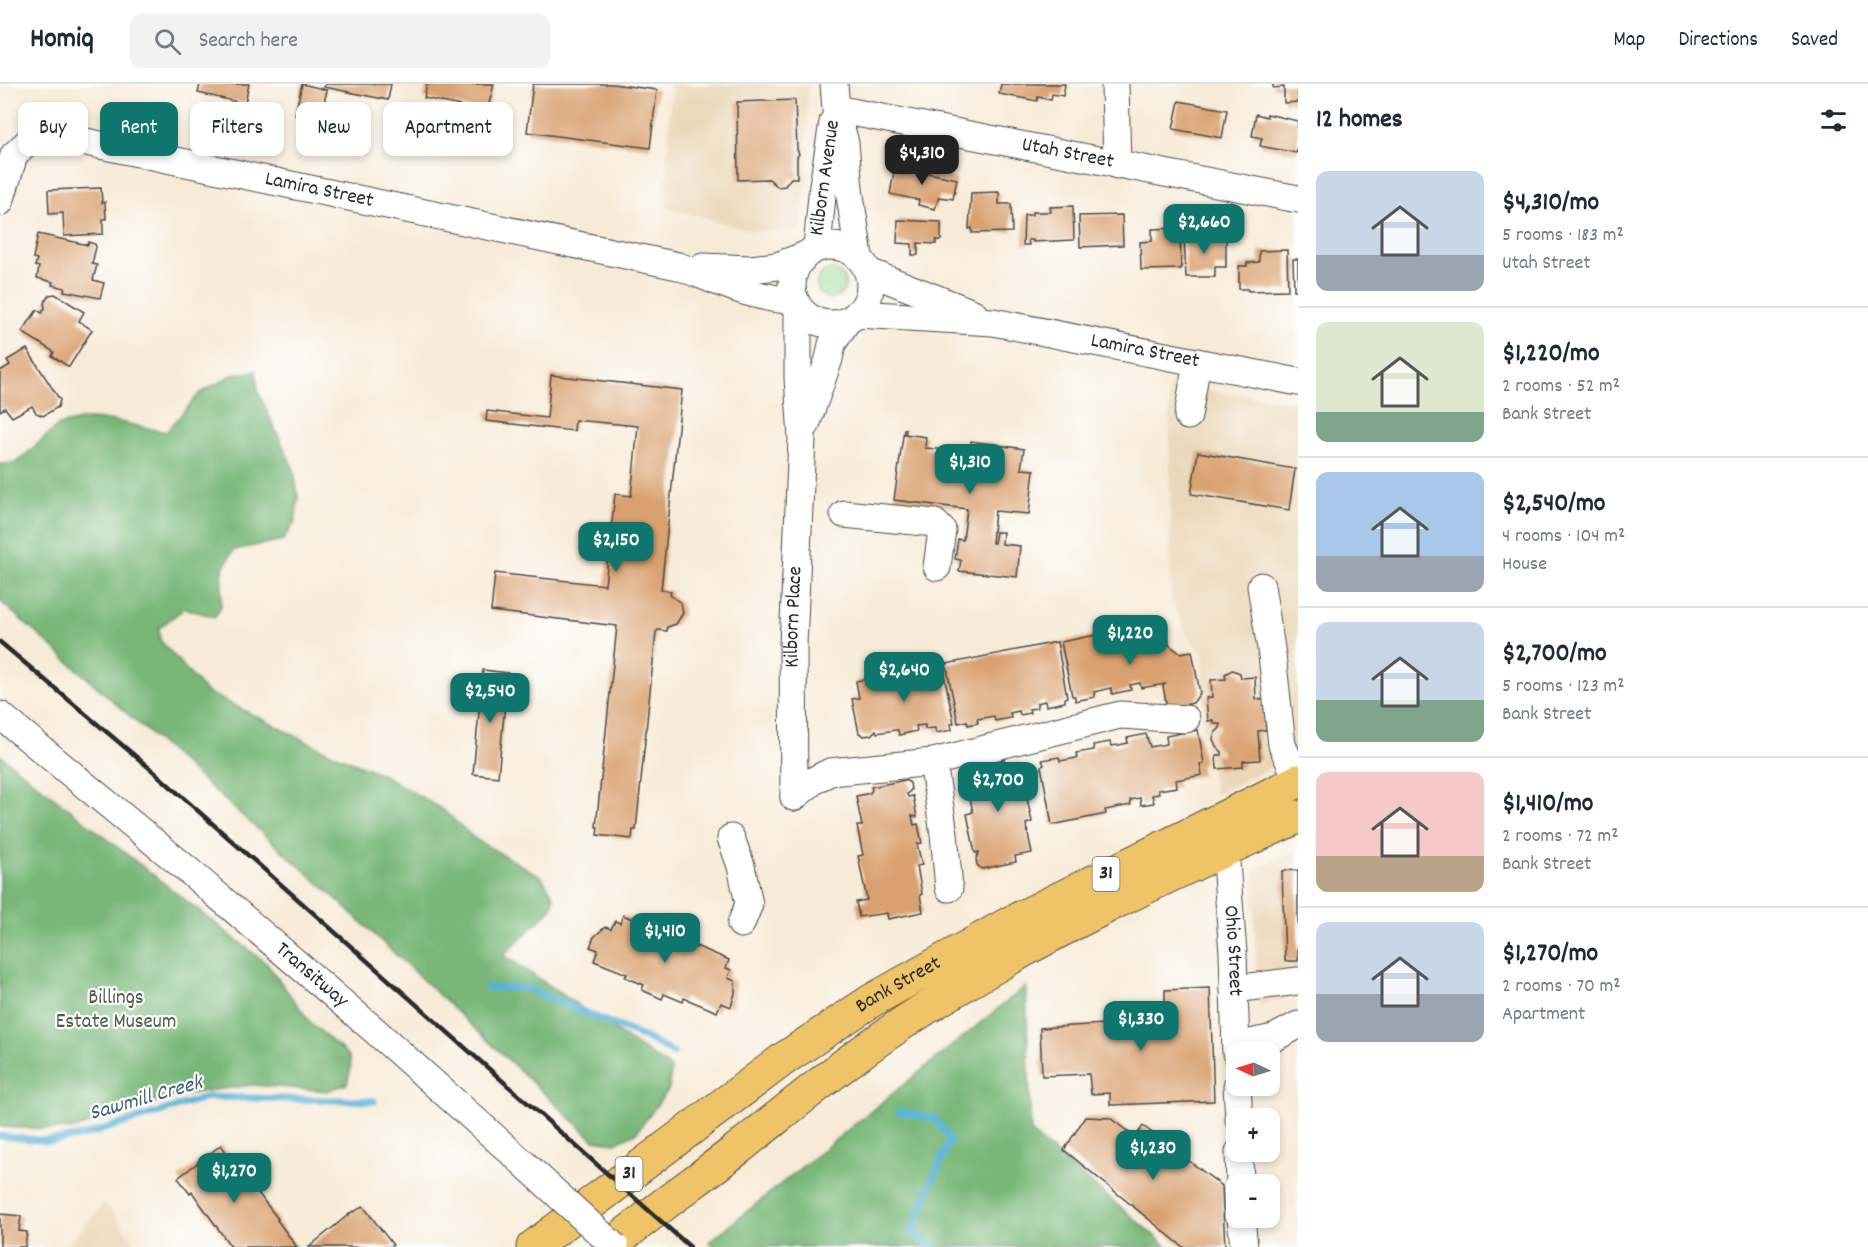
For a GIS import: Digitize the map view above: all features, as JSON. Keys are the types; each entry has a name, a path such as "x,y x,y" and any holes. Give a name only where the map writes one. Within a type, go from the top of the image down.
{"main road":[{"name":"Bank Street","path":"533,1247 785,1058 871,1001 1010,923 1298,781"},
{"name":"Bank Street","path":"609,1247 826,1079 918,1013 976,977 1045,939 1226,849 1298,817"}],"street":[{"path":"1115,84 1117,165"},
{"name":"Utah Street","path":"835,97 1117,165 1298,199"},
{"name":"Kilborn Avenue","path":"810,252 823,186 835,97"},
{"name":"Kilborn Avenue","path":"835,97 844,143 849,189 864,264"},
{"name":"Lamira Street","path":"0,202 14,155 31,139 62,137 678,266 746,292 796,304"},
{"path":"832,245 846,248 864,264 871,283 869,295 865,306 852,317 834,324 821,323 808,317 796,304 791,285 795,269 810,252 832,245"},
{"name":"Lamira Street","path":"678,266 751,269 777,266 810,252"},
{"name":"Lamira Street","path":"864,264 993,322"},
{"name":"Kilborn Place","path":"796,304 802,438 793,645 794,796 816,779 830,772 933,762"},
{"name":"Lamira Street","path":"852,317 993,322 1298,382"},
{"name":"Kilborn Place","path":"802,438 830,359 832,344 852,317"},
{"path":"1188,416 1197,362"},
{"path":"844,514 935,524 942,530 938,567"},
{"path":"1261,586 1272,655 1282,745 1298,781"},
{"name":"Transitway","path":"0,715 189,871 373,1029 615,1247"},
{"path":"949,888 944,834 933,762 1120,715 1186,719"},
{"path":"731,838 747,889 749,904 741,924"},
{"name":"Ohio Street","path":"1226,849 1236,1042"},
{"path":"1234,989 1298,981"},
{"path":"1261,1042 1298,1025"},
{"path":"1242,1228 1244,1247"}],"shaded area":[{"path":"671,84 799,84 808,86 806,182 800,230 753,231 665,207"},
{"path":"1169,386 1298,402 1298,754 1215,795 1203,728 1203,654 1189,638 1171,600"},
{"path":"1298,850 1298,995 1258,1005 1252,870"},
{"path":"105,1202 138,1247 66,1247"}],"green space":[{"path":"831,270 841,274 845,284 841,294 831,298 821,294 817,284 821,274"},
{"path":"256,371 258,392 294,470 298,498 295,522 283,540 234,550 223,568 221,606 215,617 185,608 159,628 160,640 205,691 322,749 384,775 443,810 475,839 542,877 554,897 552,908 504,955 671,1068 669,1089 636,1133 615,1143 594,1140 331,894 0,601 0,464 16,463 59,425 85,419 110,420 166,432 200,393 234,374"},
{"name":"Billings Estate Museum","path":"0,755 267,964 311,1023 349,1056 351,1066 347,1084 327,1091 252,1085 177,1095 71,1130 0,1127"},
{"path":"1026,986 1031,1133 1168,1247 716,1247 709,1242"}],"building":[{"path":"200,84 249,84 245,102 198,93"},
{"path":"302,84 327,90 324,102 298,102"},
{"path":"325,84 391,84 388,100 324,87"},
{"path":"427,84 494,84 490,102 442,102 424,98"},
{"path":"533,84 612,84 657,90 650,148 527,132"},
{"path":"1001,84 1065,84 1063,96 1052,94 1051,100 1038,97 1037,101 999,94"},
{"path":"1273,84 1298,84 1298,102 1284,103 1284,87 1273,88"},
{"path":"795,100 799,154 797,178 791,178 785,186 778,187 769,179 738,180 737,102"},
{"path":"1179,101 1227,110 1222,138 1173,129"},
{"path":"1256,114 1267,117 1267,114 1298,121 1296,153 1260,146 1262,138 1252,136"},
{"path":"895,166 957,179 953,199 939,197 935,209 918,205 919,200 890,194"},
{"path":"101,188 106,219 103,219 103,234 64,236 63,213 49,214 48,190"},
{"path":"999,192 999,204 1011,204 1012,232 972,233 972,228 969,229 971,193"},
{"path":"1073,206 1074,240 1033,242 1033,240 1028,240 1029,245 1023,245 1024,215 1032,215 1032,212 1051,212 1050,207"},
{"path":"1122,215 1123,245 1080,247 1079,216"},
{"path":"898,220 941,222 941,240 936,240 936,244 918,243 918,255 912,255 912,244 897,243"},
{"path":"1180,228 1181,269 1141,270 1140,242 1152,241 1152,229"},
{"path":"1208,233 1208,238 1226,237 1226,267 1215,267 1215,277 1186,277 1184,234"},
{"path":"38,234 88,245 88,242 95,244 92,264 97,265 93,280 104,283 100,298 64,291 65,288 52,285 53,282 37,278 39,267 35,266 37,259 33,258"},
{"path":"1287,250 1288,290 1248,291 1248,289 1239,289 1239,266 1259,262 1259,251"},
{"path":"1293,259 1298,259 1298,290 1294,290"},
{"path":"55,294 84,312 79,321 92,330 69,367 52,356 54,352 22,332 37,310 42,313 49,295"},
{"path":"27,349 60,400 58,407 43,416 36,413 32,406 12,417 5,408 0,411 0,371 10,365 7,360"},
{"path":"551,375 682,390 661,590 671,591 670,595 681,603 683,613 676,624 667,627 667,631 658,630 656,632 636,830 633,830 632,839 597,835 598,827 596,827 617,626 491,611 495,573 605,585 615,494 631,496 638,426 575,420 574,431 486,421 487,411 547,418"},
{"path":"904,429 906,429 905,434 926,437 925,448 970,452 971,441 1024,449 1021,469 1034,470 1029,514 995,511 992,543 994,543 996,532 1003,532 1002,544 1020,546 1017,577 959,571 961,560 955,559 958,539 963,540 967,509 894,500"},
{"path":"1198,452 1295,469 1289,510 1191,494"},
{"path":"1150,624 1153,643 1168,640 1169,645 1180,653 1192,651 1200,693 1193,703 1167,708 1163,686 1165,684 1141,688 1140,683 1130,685 1131,690 1112,694 1111,688 1094,692 1095,697 1075,701 1061,642"},
{"path":"1057,642 1067,697 1065,702 1046,706 1045,701 1037,703 1037,708 1029,709 1030,713 1020,715 1019,711 1010,713 1011,718 995,721 994,716 977,719 978,723 968,725 967,721 958,723 946,664"},
{"path":"942,665 954,723 951,724 952,730 936,733 935,728 925,729 925,725 916,726 917,731 899,735 898,730 877,733 876,730 871,735 864,736 859,733 852,699 859,698 856,681"},
{"path":"483,670 508,673 498,777 473,774"},
{"path":"1232,670 1240,673 1241,678 1255,677 1256,699 1265,700 1266,730 1258,731 1260,760 1243,761 1243,767 1217,769 1216,755 1222,755 1222,752 1213,739 1220,724 1214,724 1213,720 1208,721 1206,698 1212,697 1211,680 1226,679 1225,674"},
{"path":"1198,730 1204,763 1200,764 1202,775 1176,780 1177,787 1158,790 1159,794 1152,795 1154,803 1141,805 1140,798 1130,800 1131,805 1105,810 1106,814 1052,825 1041,766 1044,765 1042,760 1059,757 1060,761 1077,758 1076,753 1094,750 1093,745 1110,742 1111,746 1119,745 1128,743 1127,738 1146,734 1150,747 1167,744 1166,736"},
{"path":"1004,759 1006,765 1020,763 1032,822 1026,824 1032,853 1015,856 1016,862 982,869 977,865 976,859 979,852 975,853 967,814 973,812 967,785 973,784 966,779 965,770 968,766"},
{"path":"905,780 910,783 911,790 907,794 908,797 913,796 917,817 912,816 914,825 918,824 922,843 917,844 922,865 917,866 923,912 888,919 887,913 859,917 856,902 867,900 858,856 863,855 857,826 862,826 856,796 870,793 871,787"},
{"path":"1298,870 1298,961 1285,961 1282,871"},
{"path":"623,915 696,948 696,946 729,960 726,968 731,970 728,978 735,981 735,993 731,1007 721,1003 717,1012 684,998 683,1002 664,994 662,999 642,990 644,985 625,977 627,974 594,961 598,950 590,947 594,937 605,927 611,929 615,921 620,923"},
{"path":"1210,988 1214,1101 1110,1105 1110,1093 1091,1094 1089,1074 1042,1076 1040,1028 1104,1024 1104,1016 1165,1011 1165,990"},
{"path":"1085,1117 1110,1118 1135,1137 1143,1126 1222,1186 1225,1247 1183,1247 1064,1150"},
{"path":"221,1145 297,1247 231,1247 192,1192 190,1194 178,1178"},
{"path":"363,1206 393,1245 390,1247 309,1247 353,1211"},
{"path":"0,1214 21,1216 19,1231 27,1232 25,1247 0,1247"}],"waterway":[{"name":"Sawmill Creek","path":"488,988 526,988 646,1038 673,1053"},
{"name":"Sawmill Creek","path":"0,1136 49,1141 83,1136 207,1097 374,1101"},
{"name":"Sawmill Creek","path":"899,1112 936,1119 950,1140 912,1232 932,1247"}],"railway":[{"path":"0,642 153,771 690,1247"}]}
